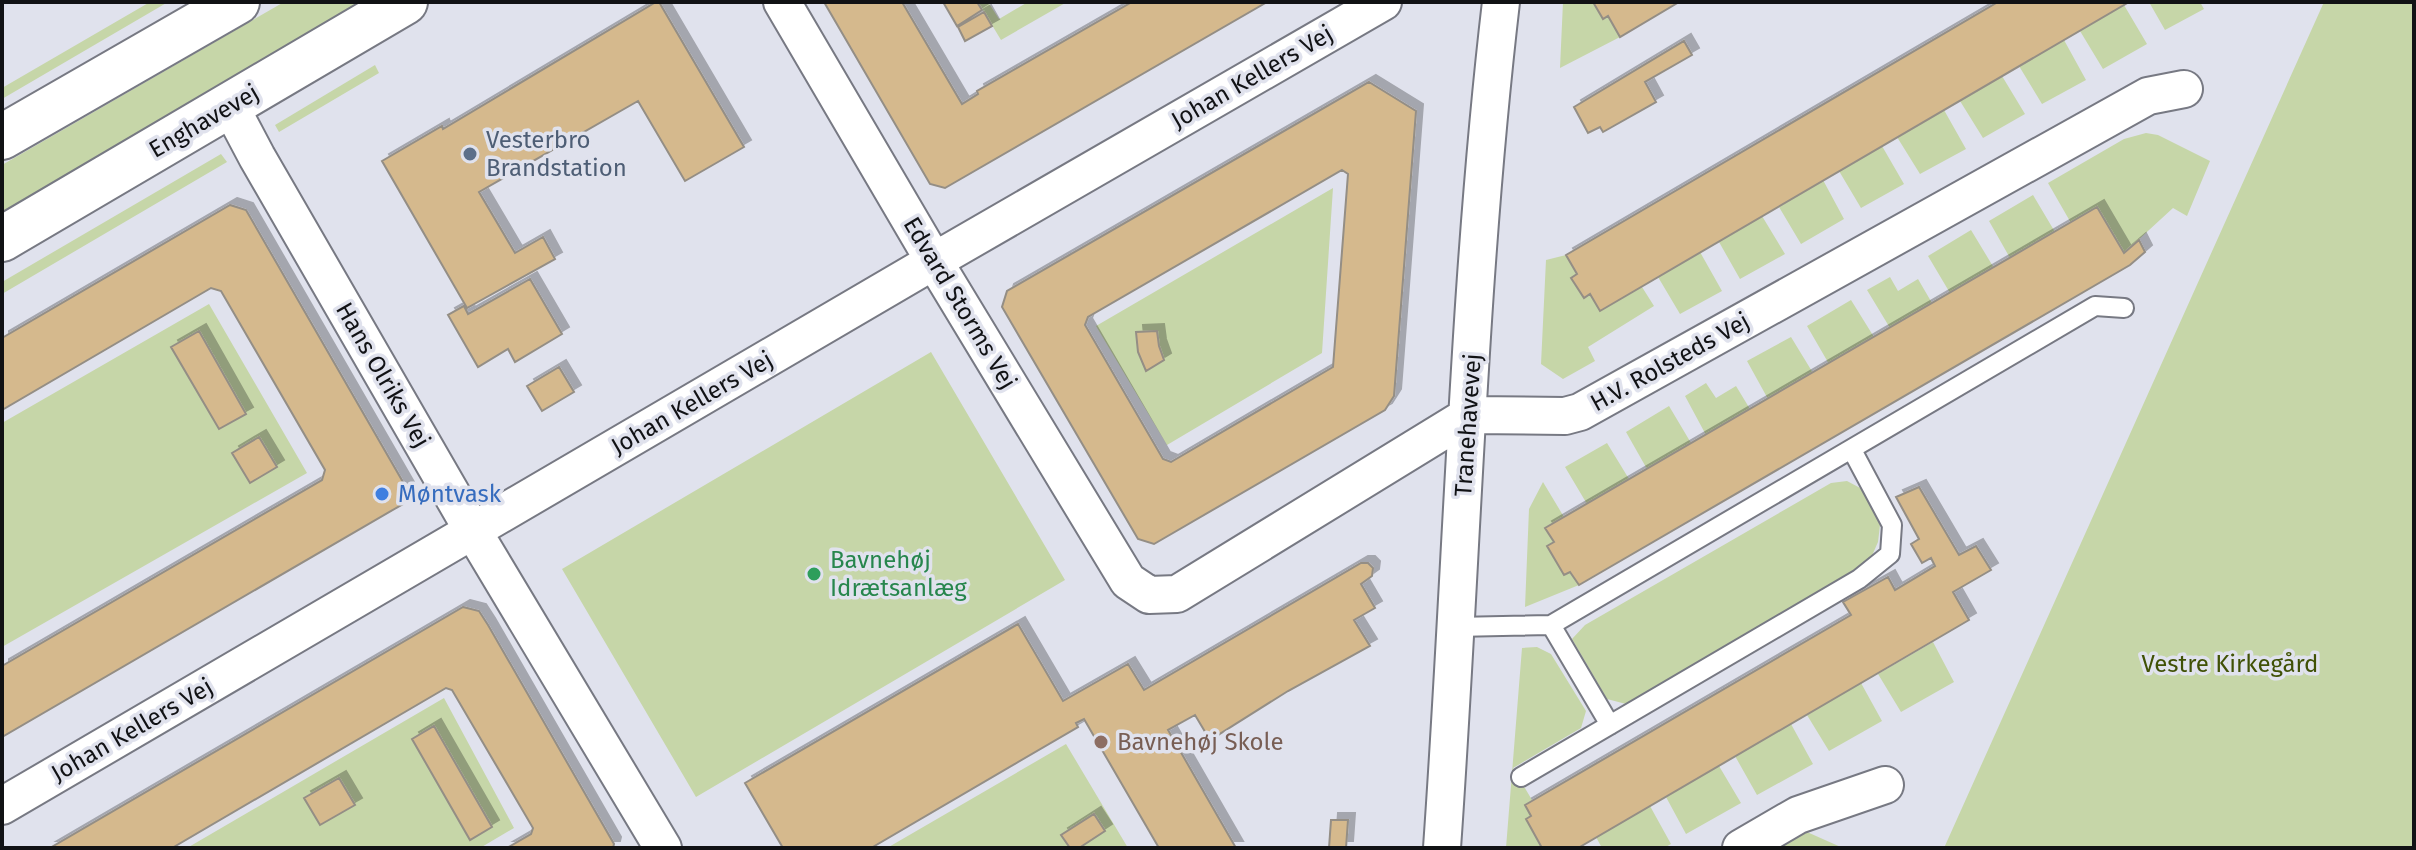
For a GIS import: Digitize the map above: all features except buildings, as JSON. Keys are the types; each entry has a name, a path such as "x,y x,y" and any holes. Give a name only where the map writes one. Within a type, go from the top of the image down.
{"street":[{"path":"2,137 237,2"},
{"name":"Enghavevej","path":"2,239 405,2"},
{"name":"Edvard Storms Vej","path":"782,2 1128,581 1149,595 1177,594 1469,415"},
{"name":"Johan Kellers Vej","path":"2,806 1383,2"},
{"name":"Tranehavevej","path":"1442,848 1489,104 1501,2"},
{"name":"H.V. Rolsteds Vej","path":"1469,415 1565,416 1580,412 2148,96 2184,89"},
{"name":"Hans Olriks Vej","path":"230,106 473,531 663,848"},
{"path":"1741,848 1798,815 1885,785"}],"lane":[{"path":"1455,627 1551,625 2095,306 2124,308"},
{"path":"1521,777 1859,579 1890,554 1892,525 1852,450"},
{"path":"1551,625 1610,725"}],"green space":[{"path":"150,2 168,2 2,99 2,88"},
{"path":"284,2 363,2 2,217 2,165"},
{"path":"978,2 988,2 999,19 1028,2 1067,2 1001,40"},
{"path":"1563,2 1593,2 1603,19 1608,16 1620,37 1560,68"},
{"path":"2149,2 2200,2 2204,9 2165,30"},
{"name":"Vestre Kirkegård","path":"2324,2 2414,2 2414,848 1944,848"},
{"path":"2124,5 2147,44 2103,69 2080,31"},
{"path":"2064,40 2086,80 2042,104 2019,66"},
{"path":"375,65 379,73 279,132 275,125"},
{"path":"2002,76 2025,114 1983,138 1960,101"},
{"path":"1944,110 1966,149 1920,174 1897,137"},
{"path":"2146,133 2158,135 2210,161 2187,216 2173,208 2124,253 2097,208 2071,223 2048,183 2124,139"},
{"path":"1882,146 1904,184 1861,208 1839,171"},
{"path":"221,154 227,162 2,294 2,282"},
{"path":"1823,180 1844,219 1801,244 1779,207"},
{"path":"1333,188 1322,353 1167,445 1096,326"},
{"path":"2033,195 2055,232 2010,258 1989,221"},
{"path":"1762,216 1785,254 1740,279 1719,242"},
{"path":"1971,230 1994,268 1950,293 1928,256"},
{"path":"1700,252 1722,291 1680,314 1658,277"},
{"path":"1566,255 1577,274 1572,278 1583,297 1590,294 1600,311 1642,287 1654,306 1588,347 1595,361 1563,379 1541,364 1546,260"},
{"path":"1890,277 1898,291 1918,279 1932,303 1890,328 1867,290"},
{"path":"1851,300 1874,337 1829,364 1807,326"},
{"path":"209,304 307,473 2,647 2,423"},
{"path":"1791,337 1813,373 1768,399 1747,361"},
{"name":"Bavnehøj Idrætsanlæg","path":"931,352 1065,580 696,797 562,569"},
{"path":"1706,383 1716,398 1736,386 1750,409 1706,435 1685,396"},
{"path":"1669,406 1691,443 1647,469 1626,432"},
{"path":"1607,443 1629,479 1587,504 1565,467"},
{"path":"1847,481 1862,489 1880,525 1878,542 1871,558 1852,576 1645,697 1626,704 1607,699 1572,639 1585,625 1831,483"},
{"path":"1543,482 1564,517 1546,528 1554,542 1547,547 1564,575 1570,572 1579,585 1525,607 1529,509"},
{"path":"1933,642 1954,682 1901,712 1878,674"},
{"path":"1537,647 1551,654 1586,711 1581,728 1513,768 1532,800 1525,805 1531,816 1526,819 1542,848 1506,848 1522,648"},
{"path":"1861,683 1882,721 1829,751 1807,715"},
{"path":"444,698 514,828 480,848 187,848"},
{"path":"1791,724 1813,764 1757,795 1735,756"},
{"path":"1066,744 1128,848 887,848"},
{"path":"1719,766 1741,803 1686,834 1666,797"},
{"path":"1650,806 1671,844 1664,848 1602,848 1596,837"},
{"path":"1807,832 1843,848 1779,848"}],"place":[{"name":"Vesterbro Brandstation","path":"470,154"},
{"name":"Møntvask","path":"382,494"},
{"name":"Bavnehøj Idrætsanlæg","path":"814,574"},
{"name":"Bavnehøj Skole","path":"1101,742"}]}
